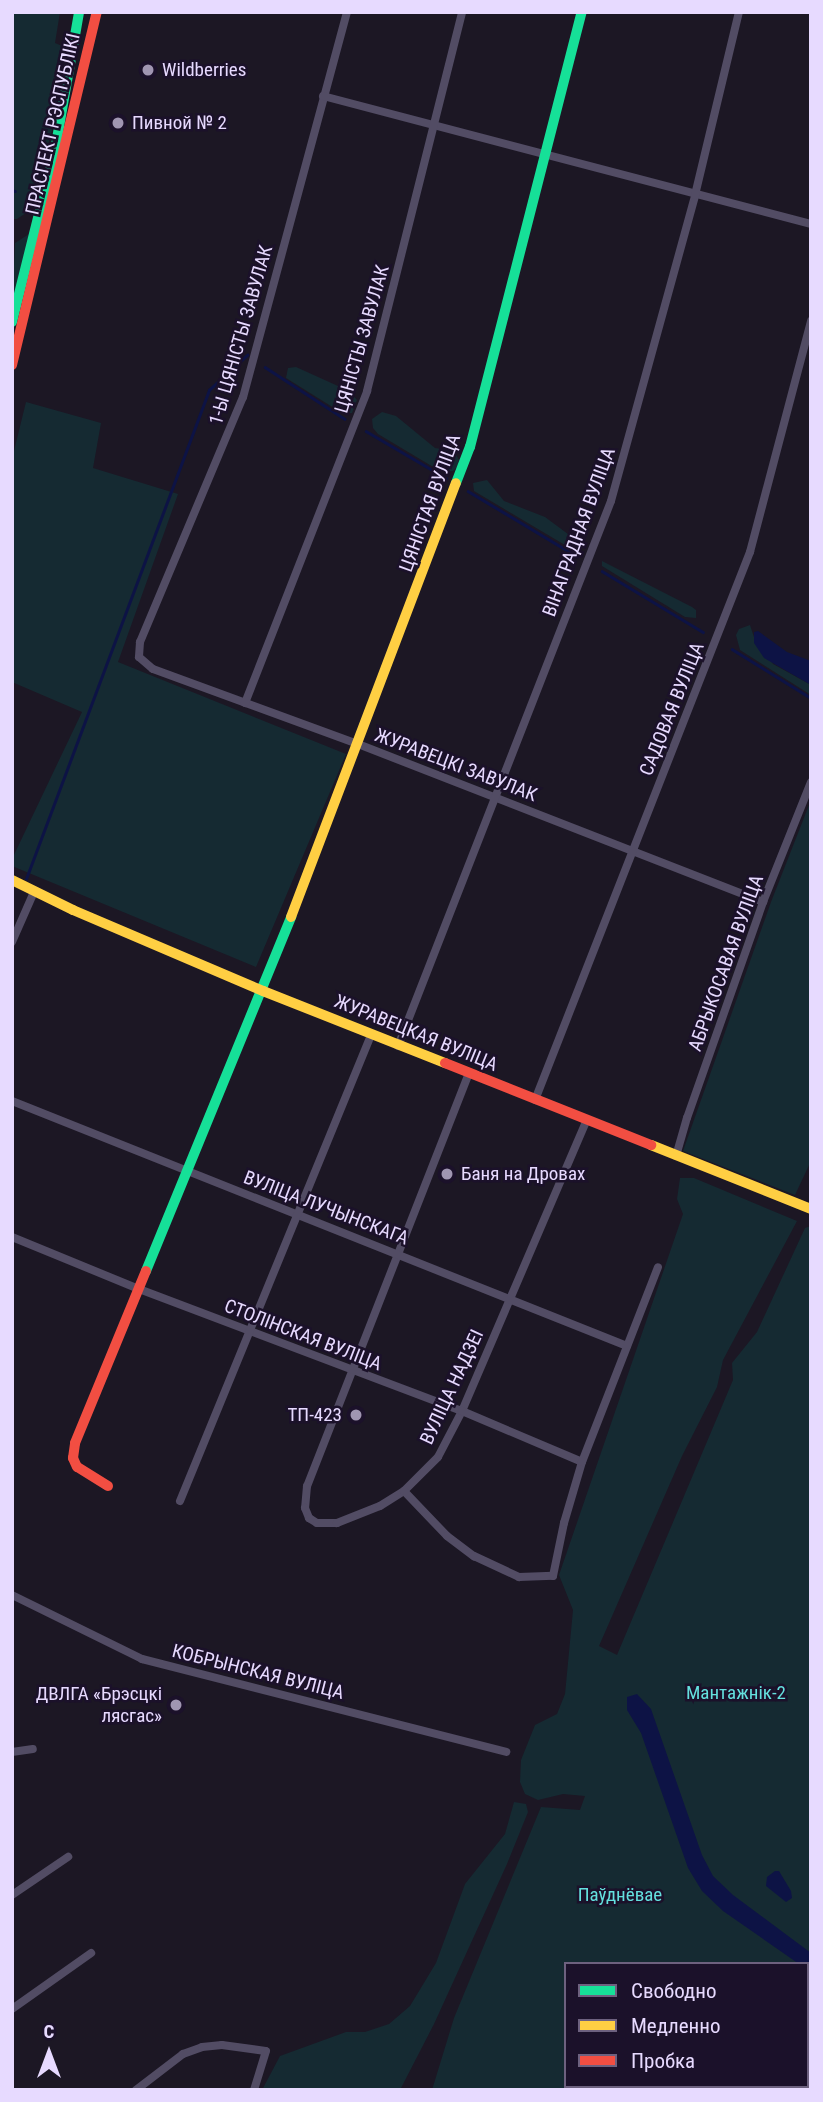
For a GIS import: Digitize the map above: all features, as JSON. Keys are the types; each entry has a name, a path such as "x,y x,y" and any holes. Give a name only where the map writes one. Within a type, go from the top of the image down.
{"street":[{"name":"ПРАСПЕКТ РЭСПУБЛІКІ","path":"12,322 55,150 79,12"},
{"name":"ПРАСПЕКТ РЭСПУБЛІКІ","path":"12,365 97,12"},
{"name":"1-Ы ЦЯНІСТЫ ЗАВУЛАК","path":"139,657 140,642 243,397 347,12"},
{"name":"ЦЯНІСТЫ ЗАВУЛАК","path":"245,703 367,391 462,12"},
{"name":"ЦЯНІСТАЯ ВУЛІЦА","path":"108,1486 77,1467 74,1447 263,991 475,431 582,12"},
{"name":"ВІНАГРАДНАЯ ВУЛІЦА","path":"398,1046 611,501 695,195 739,12"},
{"path":"323,96 546,157 811,223"},
{"name":"САДОВАЯ ВУЛІЦА","path":"535,1100 750,552 811,321"},
{"name":"ЖУРАВЕЦКІ ЗАВУЛАК","path":"139,657 153,669 495,796 764,902"},
{"name":"АБРЫКОСАВАЯ ВУЛІЦА","path":"676,1156 764,902 811,782"},
{"name":"ЖУРАВЕЦКАЯ ВУЛІЦА","path":"12,880 263,991 811,1209"},
{"path":"12,942 34,892"},
{"path":"180,1501 371,1035"},
{"path":"351,1371 400,1253 469,1073"},
{"name":"ВУЛІЦА ЛУЧЫНСКАГА","path":"12,1101 511,1297 627,1346"},
{"name":"ВУЛІЦА НАДЗЕІ","path":"351,1371 307,1486 304,1501 306,1514 317,1523 332,1524 373,1510 404,1491 438,1457 462,1411 586,1121"},
{"name":"СТОЛІНСКАЯ ВУЛІЦА","path":"12,1237 351,1371 462,1411 582,1462"},
{"path":"404,1491 447,1536 474,1556 519,1577 553,1576 564,1523 582,1462 658,1267"},
{"name":"КОБРЫНСКАЯ ВУЛІЦА","path":"12,1595 142,1659 506,1752"},
{"path":"12,1752 33,1749"},
{"path":"12,1895 68,1857"},
{"path":"12,2009 91,1953"},
{"path":"136,2090 172,2061 202,2047 222,2045 266,2051 254,2090"}],"green space":[{"path":"12,12 60,12 55,43 62,46 63,52 55,119 33,202 29,211 17,219 12,219"},
{"path":"29,234 12,310 15,243"},
{"path":"296,367 349,391 357,400 352,413 342,413 286,378 288,368"},
{"path":"26,402 101,423 93,468 178,494 118,662 346,754 256,967 12,866 12,859 82,712 12,682 12,459"},
{"path":"382,412 396,416 435,448 454,451 459,460 458,466 453,471 440,471 378,434 373,428 372,419"},
{"path":"487,480 504,501 545,517 576,540 578,546 570,548 474,491 473,483"},
{"path":"602,561 692,607 696,610 696,618 685,617 602,566"},
{"path":"750,625 754,637 773,664 811,685 811,695 740,650 736,635 739,629"},
{"path":"811,800 811,1161 795,1195 683,1151 771,902"},
{"path":"680,1178 694,1178 797,1221 723,1360 717,1387 682,1456 599,1646 617,1655 733,1380 732,1363 757,1332 805,1228 811,1226 811,2090 432,2090 454,2018 541,1807 580,1810 585,1796 563,1794 538,1800 525,1794 520,1782 521,1760 535,1725 557,1714 565,1694 573,1610 559,1575 683,1214 677,1199"},
{"path":"514,1802 526,1804 528,1812 434,2024 400,2090 262,2090 280,2056 346,2032 365,2032 389,2024 410,2006 436,1963 465,1884 505,1834"}],"shaded area":[{"path":"758,631 787,652 811,661 811,685 764,658 754,643 754,632"},
{"path":"637,1694 651,1709 702,1855 713,1876 733,1895 811,1953 809,2018 809,1962 796,1962 723,1911 702,1891 688,1868 641,1733 627,1710 627,1697"},
{"path":"779,1871 791,1891 792,1898 786,1902 766,1886 767,1877"}],"waterway":[{"path":"26,879 209,390 247,355"},
{"path":"265,367 345,419"},
{"path":"366,431 446,478"},
{"path":"468,491 575,555"},
{"path":"602,571 703,632"},
{"path":"732,649 811,698"}],"traffic: fast":[{"path":"12,322 55,150 79,12"},
{"path":"456,483 470,447 582,12"},
{"path":"146,1271 291,917"}],"traffic: slow":[{"path":"291,917 456,483"},
{"path":"12,880 73,910 263,991 445,1063"},
{"path":"651,1145 811,1209"}],"traffic: jam":[{"path":"12,365 97,12"},
{"path":"445,1063 651,1145"},
{"path":"108,1486 77,1467 73,1458 75,1443 146,1271"}],"place":[{"name":"Wildberries","path":"148,70"},
{"name":"Пивной № 2","path":"118,123"},
{"name":"Баня на Дровах","path":"447,1174"},
{"name":"ТП-423","path":"356,1415"},
{"name":"ДВЛГА «Брэсцкі лясгас»","path":"176,1705"}],"park label":[{"name":"Мантажнік-2","path":"736,1693"},
{"name":"Паўднёвае","path":"620,1895"}]}
